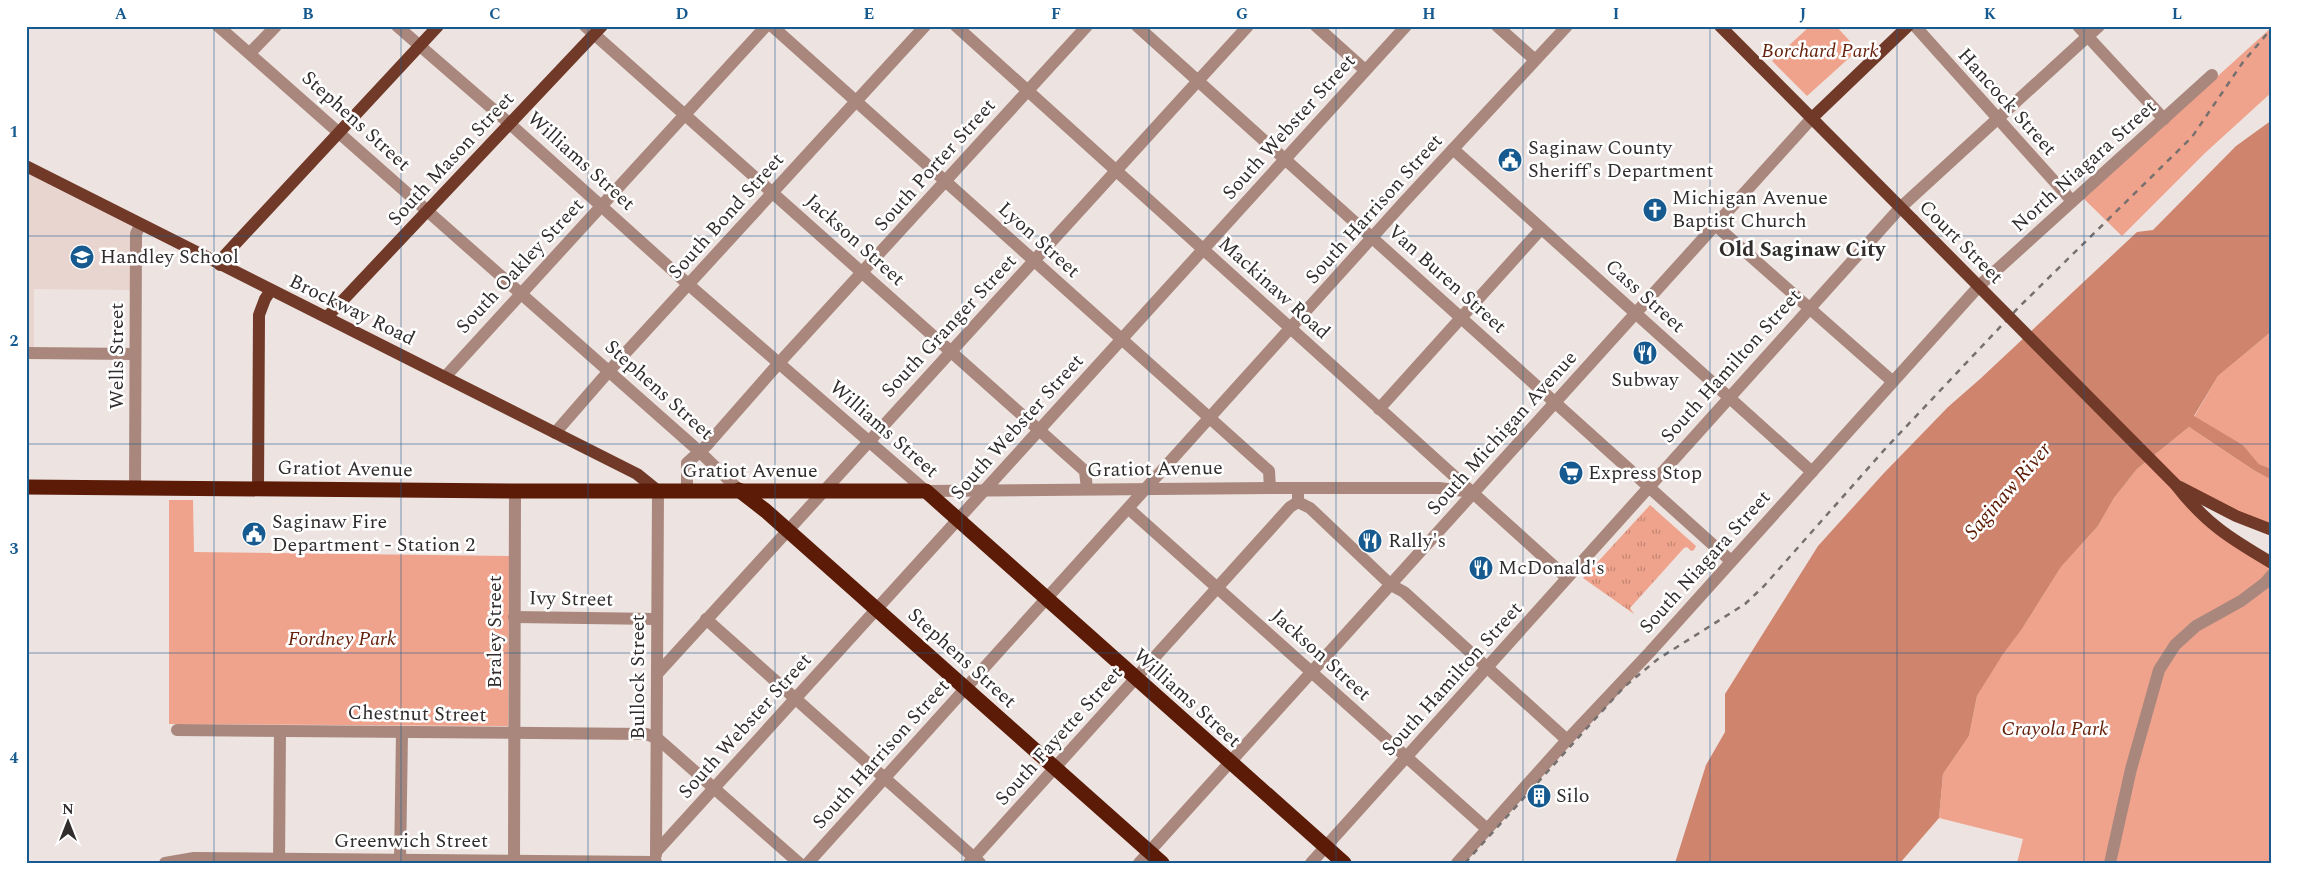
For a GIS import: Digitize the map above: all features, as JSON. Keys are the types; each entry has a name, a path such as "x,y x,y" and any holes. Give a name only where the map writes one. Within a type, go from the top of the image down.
{"highway":[{"name":"Gratiot Avenue","path":"26,487 515,491 926,491"},
{"name":"Stephens Street","path":"739,490 788,531 1162,863"},
{"name":"Williams Street","path":"926,491 1344,863"}],"main road":[{"path":"220,264 225,255 438,26"},
{"path":"1812,118 1908,26"},
{"name":"Court Street","path":"1722,27 2176,485"},
{"name":"South Mason Street","path":"327,317 510,124 594,29"},
{"name":"Brockway Road","path":"26,166 637,474 658,491"},
{"path":"258,488 260,315 265,299 271,290"},
{"path":"2176,485 2236,516 2272,530"},
{"path":"2176,485 2193,508 2206,519 2237,543 2272,563"}],"street":[{"name":"Stephens Street","path":"218,26 700,452 739,490"},
{"path":"250,53 276,26"},
{"name":"Williams Street","path":"398,26 689,285 926,491"},
{"name":"South Oakley Street","path":"445,377 684,113 766,26"},
{"name":"Lyon Street","path":"772,26 1268,471 1270,488"},
{"name":"South Bond Street","path":"555,433 608,372 925,26"},
{"name":"Mackinaw Road","path":"956,26 1567,578"},
{"name":"South Porter Street","path":"687,491 687,463 700,452 778,363 1087,26"},
{"name":"Van Buren Street","path":"1137,26 1732,561"},
{"name":"South Granger Street","path":"658,673 1248,26"},
{"path":"1316,26 1365,70"},
{"name":"South Webster Street","path":"656,859 714,788 1406,26"},
{"path":"1497,26 1534,60"},
{"name":"South Harrison Street","path":"808,863 1292,329 1373,237 1567,26"},
{"name":"Hancock Street","path":"1914,26 2072,201"},
{"path":"2078,26 2164,119"},
{"name":"South Hamilton Street","path":"1311,863 1900,208 2099,26"},
{"name":"Jackson Street","path":"594,29 684,113 1085,471 1087,489"},
{"name":"North Niagara Street","path":"1980,285 2212,75"},
{"name":"South Michigan Avenue","path":"1139,863 1229,761 1556,403 1714,224 1812,118"},
{"name":"Cass Street","path":"1453,149 1812,472"},
{"path":"1714,224 1892,381"},
{"name":"Wells Street","path":"135,487 136,234 140,225"},
{"path":"1379,409 1541,229"},
{"name":"South Niagara Street","path":"1457,863 1567,740 1650,652 1980,285"},
{"path":"26,353 135,354"},
{"path":"1298,488 1298,502 1310,508 1391,585 1404,592 1567,740"},
{"name":"Gratiot Avenue","path":"926,491 1439,488 1474,492"},
{"name":"Braley Street","path":"514,862 515,491"},
{"name":"Bullock Street","path":"656,859 658,491"},
{"name":"South Fayette Street","path":"974,861 1290,508 1298,502"},
{"name":"Jackson Street","path":"1129,509 1487,829"},
{"path":"2110,863 2131,769 2159,670 2176,645 2196,626 2241,601 2265,583 2272,575"},
{"name":"Ivy Street","path":"514,617 657,619"},
{"path":"706,619 796,698 974,861"},
{"name":"Chestnut Street","path":"177,730 646,734 657,738"},
{"path":"279,861 280,731"},
{"path":"400,861 402,732"},
{"path":"657,738 799,863"},
{"name":"Greenwich Street","path":"166,863 194,858 279,861 514,862 656,859"}],"shaded area":[{"name":"Handley School","path":"26,166 140,225 136,290 34,289 34,353 26,353"}],"green space":[{"name":"Borchard Park","path":"1810,26 1836,26 1858,50 1807,96 1772,61"},
{"path":"2272,27 2272,92 2205,153 2122,236 2083,198"},
{"path":"2272,331 2272,469 2259,464 2243,445 2194,417 2218,376"},
{"name":"Crayola Park","path":"2189,427 2255,471 2272,480 2272,530 2177,486 2193,508 2272,563 2272,863 2017,863 2023,839 1939,818 1943,774 1969,736 1977,696 2003,653 2022,629 2061,567 2098,526 2114,498 2137,469"},
{"name":"Fordney Park","path":"169,500 193,500 194,552 509,556 508,726 169,724"},
{"path":"1650,505 1696,546 1691,551 1687,547 1684,548 1630,608 1634,614 1583,578"}],"water":[{"name":"Saginaw River","path":"2272,120 2272,331 2218,376 2194,416 2243,445 2259,464 2272,469 2272,480 2255,471 2189,427 2137,469 2114,498 2098,526 2061,567 1977,696 1969,736 1943,774 1939,818 1900,863 1675,863 1706,765 1725,732 1725,694 1818,546 1884,473 1948,407 2137,232 2153,230 2236,146"}],"railway":[{"path":"1465,863 1624,687 1658,659 1745,604 1764,586 1885,449 2019,307 2192,137 2243,62 2272,28"}],"place":[{"name":"Saginaw County Sheriff's Department","path":"1510,160"},
{"name":"Michigan Avenue Baptist Church","path":"1655,210"},
{"name":"Handley School","path":"82,257"},
{"name":"Subway","path":"1645,353"},
{"name":"Express Stop","path":"1571,473"},
{"name":"Saginaw Fire Department - Station 2","path":"254,534"},
{"name":"Rally's","path":"1370,541"},
{"name":"McDonald's","path":"1481,568"},
{"name":"Silo","path":"1539,796"}],"district":[{"name":"Old Saginaw City","path":"1802,250"}]}
